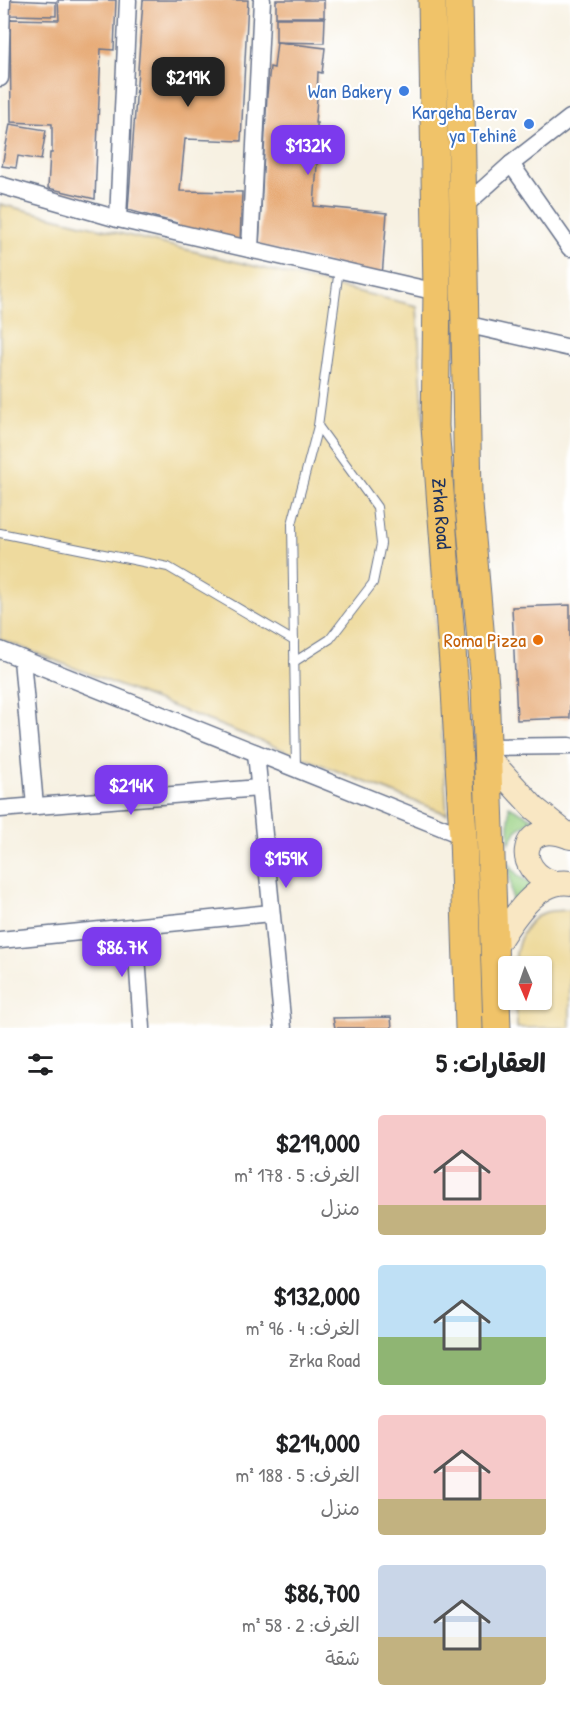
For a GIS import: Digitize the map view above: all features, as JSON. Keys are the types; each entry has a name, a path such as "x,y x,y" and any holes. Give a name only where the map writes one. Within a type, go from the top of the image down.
{"main road":[{"name":"Zrka Road","path":"432,0 437,292 435,426 463,836 469,1028"},
{"name":"Zrka Road","path":"459,0 468,494 485,685 496,945 497,1028"},
{"path":"488,753 534,808 569,837"},
{"path":"562,883 544,880 531,869 527,853 529,843 535,835 546,831 557,832 569,837"},
{"path":"496,945 515,915 532,898 562,883"}],"street":[{"path":"0,78 2,0"},
{"path":"118,219 129,0"},
{"path":"250,249 262,0"},
{"path":"462,208 511,164 570,118"},
{"path":"511,164 570,248"},
{"path":"0,185 118,219 437,292"},
{"path":"465,324 570,348"},
{"path":"0,650 463,836"},
{"path":"22,659 35,806"},
{"path":"488,753 570,746"},
{"path":"256,753 283,1028"},
{"path":"0,809 260,788"},
{"path":"0,940 272,913"},
{"path":"135,927 142,1028"}],"lane":[{"path":"296,769 292,524 318,426 339,269"},
{"path":"294,662 330,639 373,583 381,544 376,507 318,426"},
{"path":"0,533 168,567 294,641"}],"green space":[{"path":"509,806 534,819 517,830 509,844"},
{"path":"509,863 518,876 536,886 512,901"}],"sand":[{"path":"0,204 417,306 447,814 0,639"},
{"path":"570,910 570,1028 517,1028 516,1010 552,1010 552,956 516,956 519,942 527,927 538,916 549,911"}],"building":[{"path":"10,0 56,2 56,16 10,15"},
{"path":"58,0 116,0 114,50 101,49 95,199 48,188 50,153 52,153 52,124 11,122 10,19 59,20"},
{"path":"143,0 248,0 241,141 185,139 180,191 242,192 240,243 176,229 177,223 128,210"},
{"path":"276,0 324,0 324,17 276,17"},
{"path":"276,18 325,18 324,43 276,42"},
{"path":"277,42 325,48 322,73 318,72 315,123 317,123 318,151 314,206 387,213 382,277 259,246 267,95 270,67 274,68"},
{"path":"10,124 46,130 41,160 18,156 16,168 2,166"},
{"path":"570,605 570,718 517,720 512,607"},
{"path":"391,1017 392,1028 335,1028 333,1018"}],"place":[{"name":"Wan Bakery","path":"404,91"},
{"name":"Kargeha Berav ya Tehinê","path":"529,124"},
{"name":"Roma Pizza","path":"538,640"}]}
